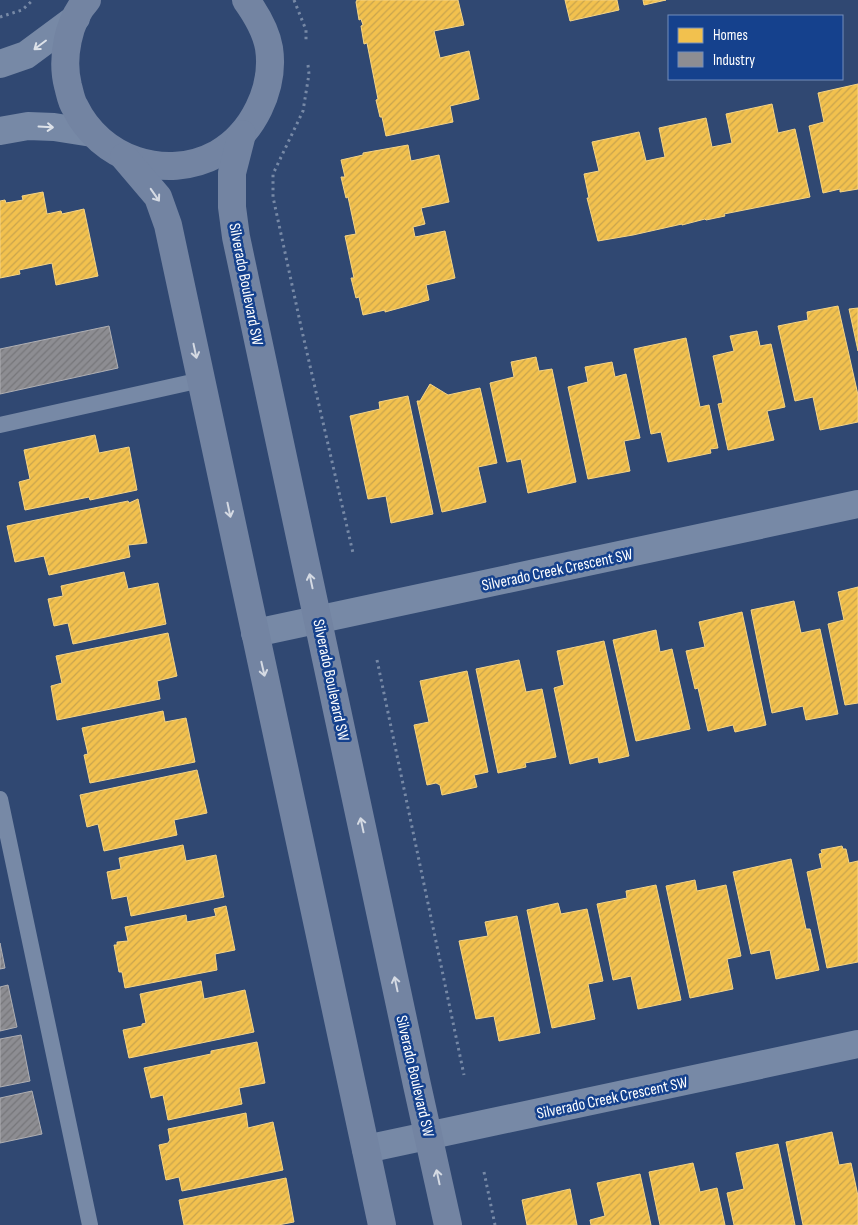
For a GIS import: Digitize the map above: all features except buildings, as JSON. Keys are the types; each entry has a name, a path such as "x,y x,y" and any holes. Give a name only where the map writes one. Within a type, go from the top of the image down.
{"street":[{"path":"84,5 66,47 66,77 74,107 92,133 106,146 124,157 155,166 187,165 217,154 242,134 260,109 269,79 268,48 259,18 246,0"},
{"path":"0,64 26,55 84,5"},
{"path":"0,131 28,126 54,127 92,133"},
{"name":"Silverado Boulevard SW","path":"242,134 232,173 232,207 236,236 448,1225"},
{"path":"124,157 158,197 168,225 382,1225"},
{"name":"Silverado Creek Crescent SW","path":"255,633 858,504"},
{"name":"Silverado Creek Crescent SW","path":"366,1150 858,1044"}],"lane":[{"path":"0,425 201,380"},
{"path":"0,799 90,1225"}],"path":[{"path":"0,17 22,10 33,0"},
{"path":"294,0 306,30 307,47"},
{"path":"308,56 309,74 303,110 273,174 273,197 353,553"},
{"path":"377,660 464,1075"},
{"path":"484,1172 495,1225"}]}
